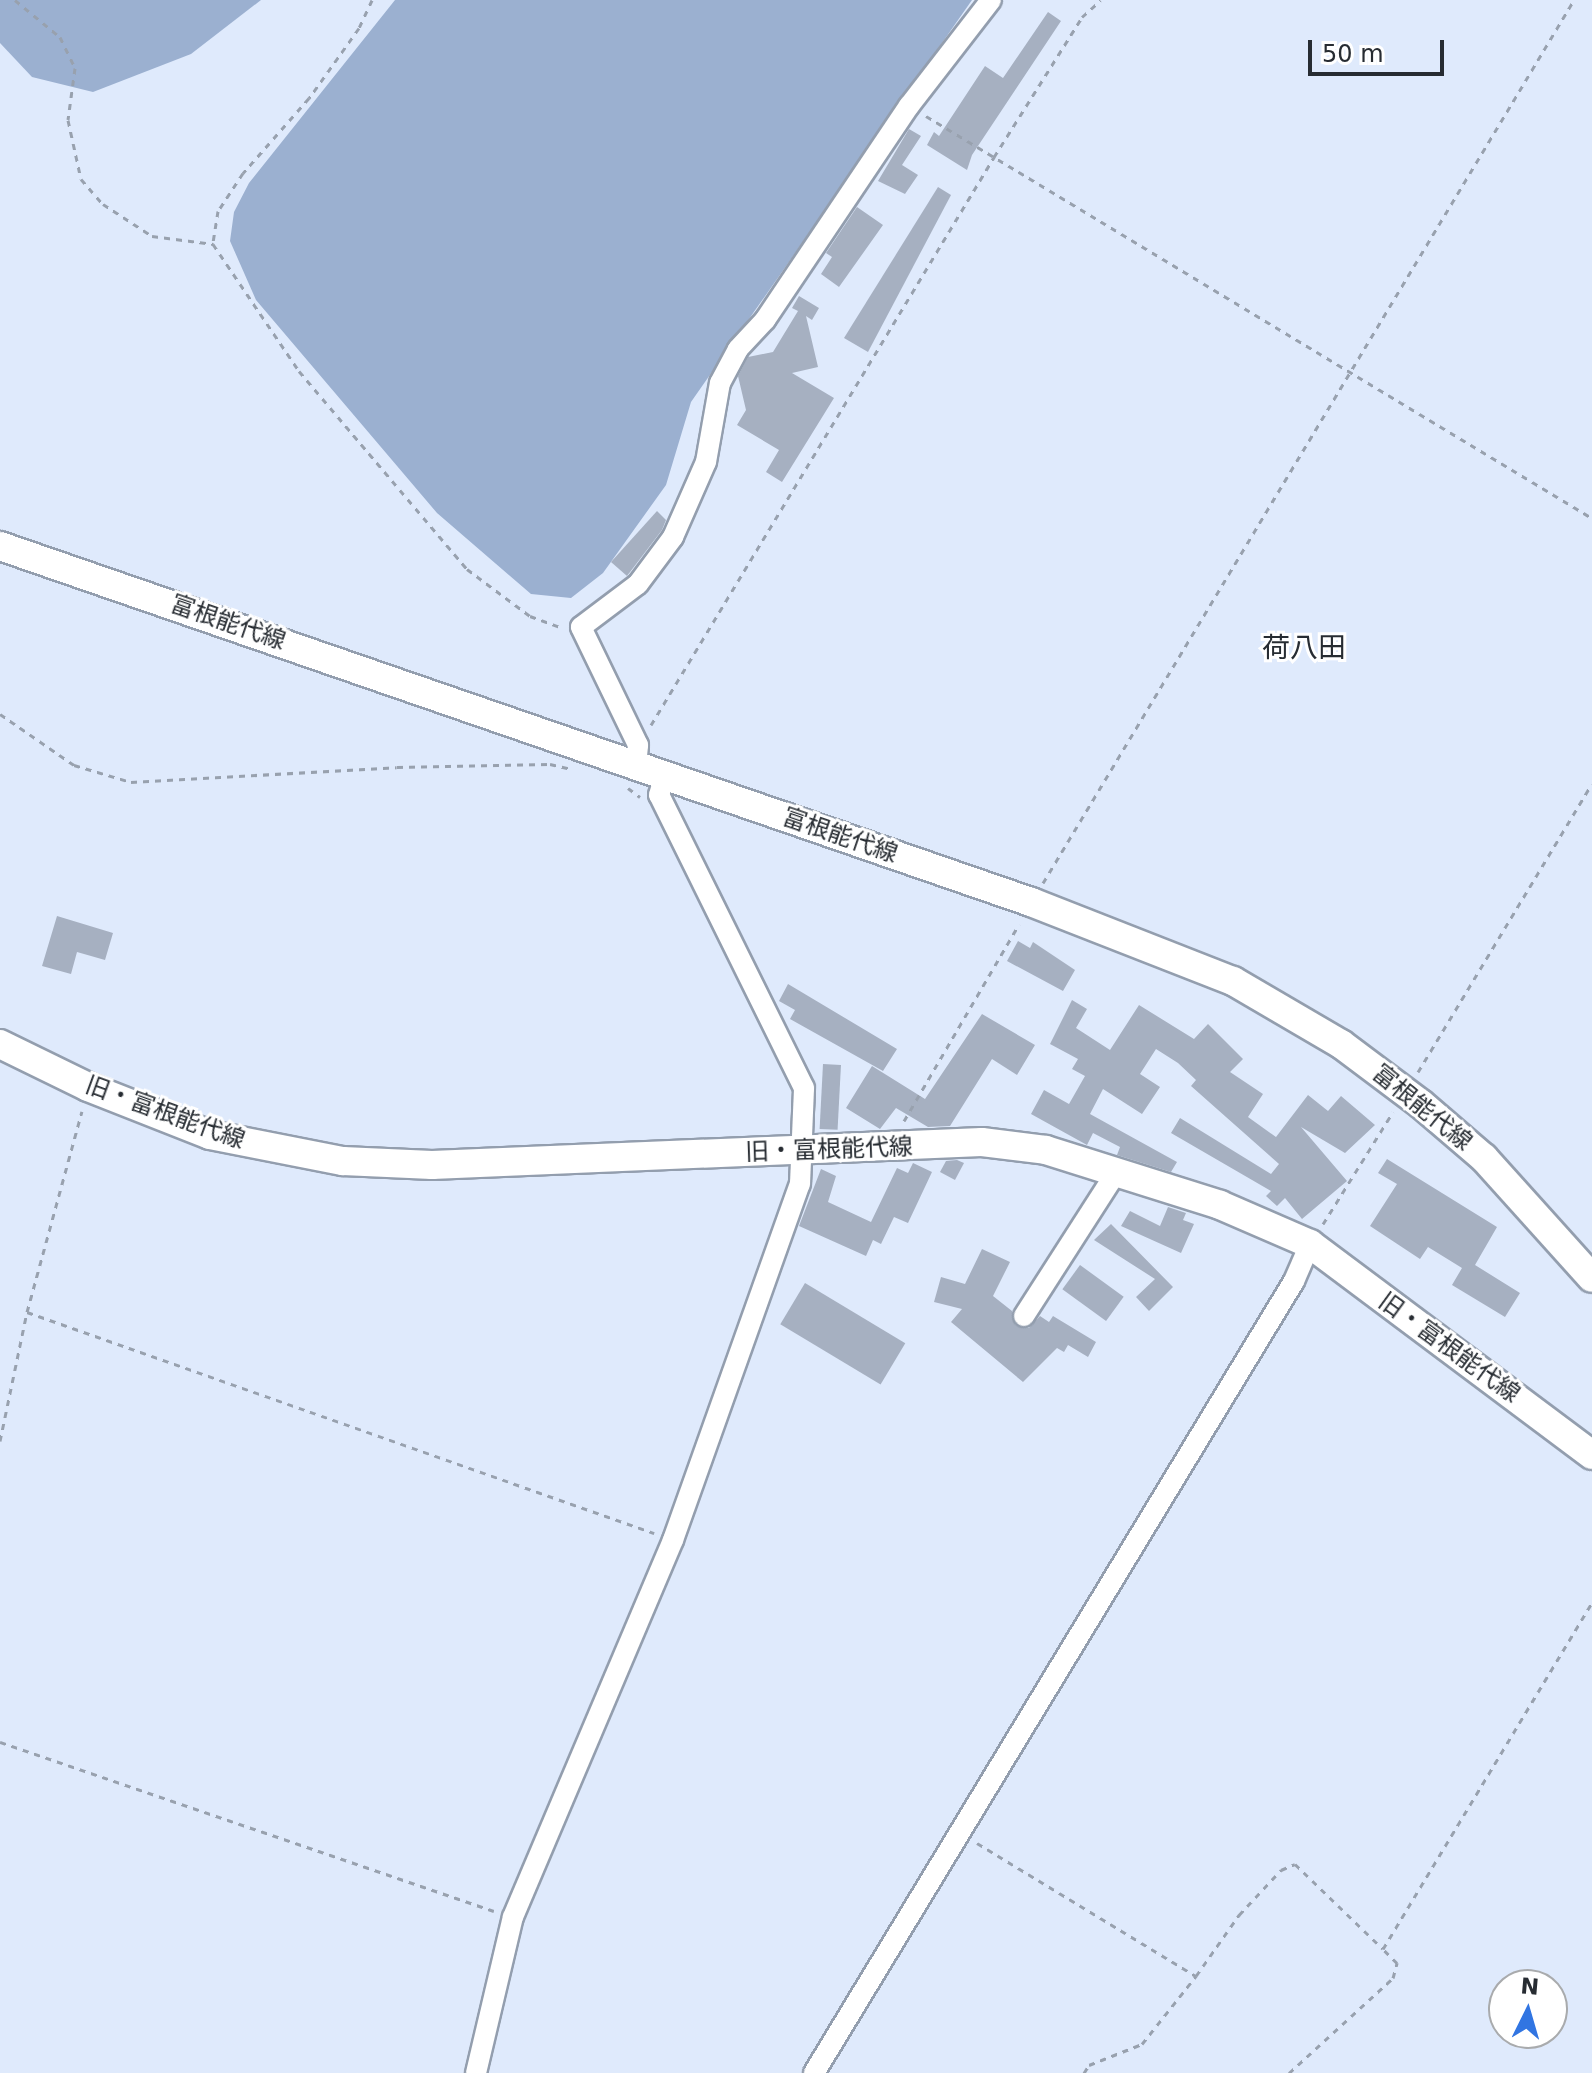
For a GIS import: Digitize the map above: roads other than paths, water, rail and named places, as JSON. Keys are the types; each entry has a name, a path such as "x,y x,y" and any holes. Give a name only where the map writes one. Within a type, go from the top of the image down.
{"main road":[{"name":"富根能代線","path":"0,546 637,755 662,785 1031,902 1233,981 1341,1044 1405,1092 1484,1158 1592,1278"},
{"name":"旧・富根能代線","path":"0,1044 88,1087 210,1135 343,1161 432,1165 982,1142 1046,1150 1220,1205 1310,1244 1592,1455"}],"street":[{"path":"637,755 581,627 638,584 673,537 706,462 720,383 738,349 765,320 909,106 991,0"},
{"path":"476,2073 513,1917 673,1540 800,1184 804,1088 662,785"},
{"path":"1024,1316 1117,1171"},
{"path":"814,2073 1294,1281 1310,1244"}],"district":[{"name":"荷八田","path":"1304,648"}]}
